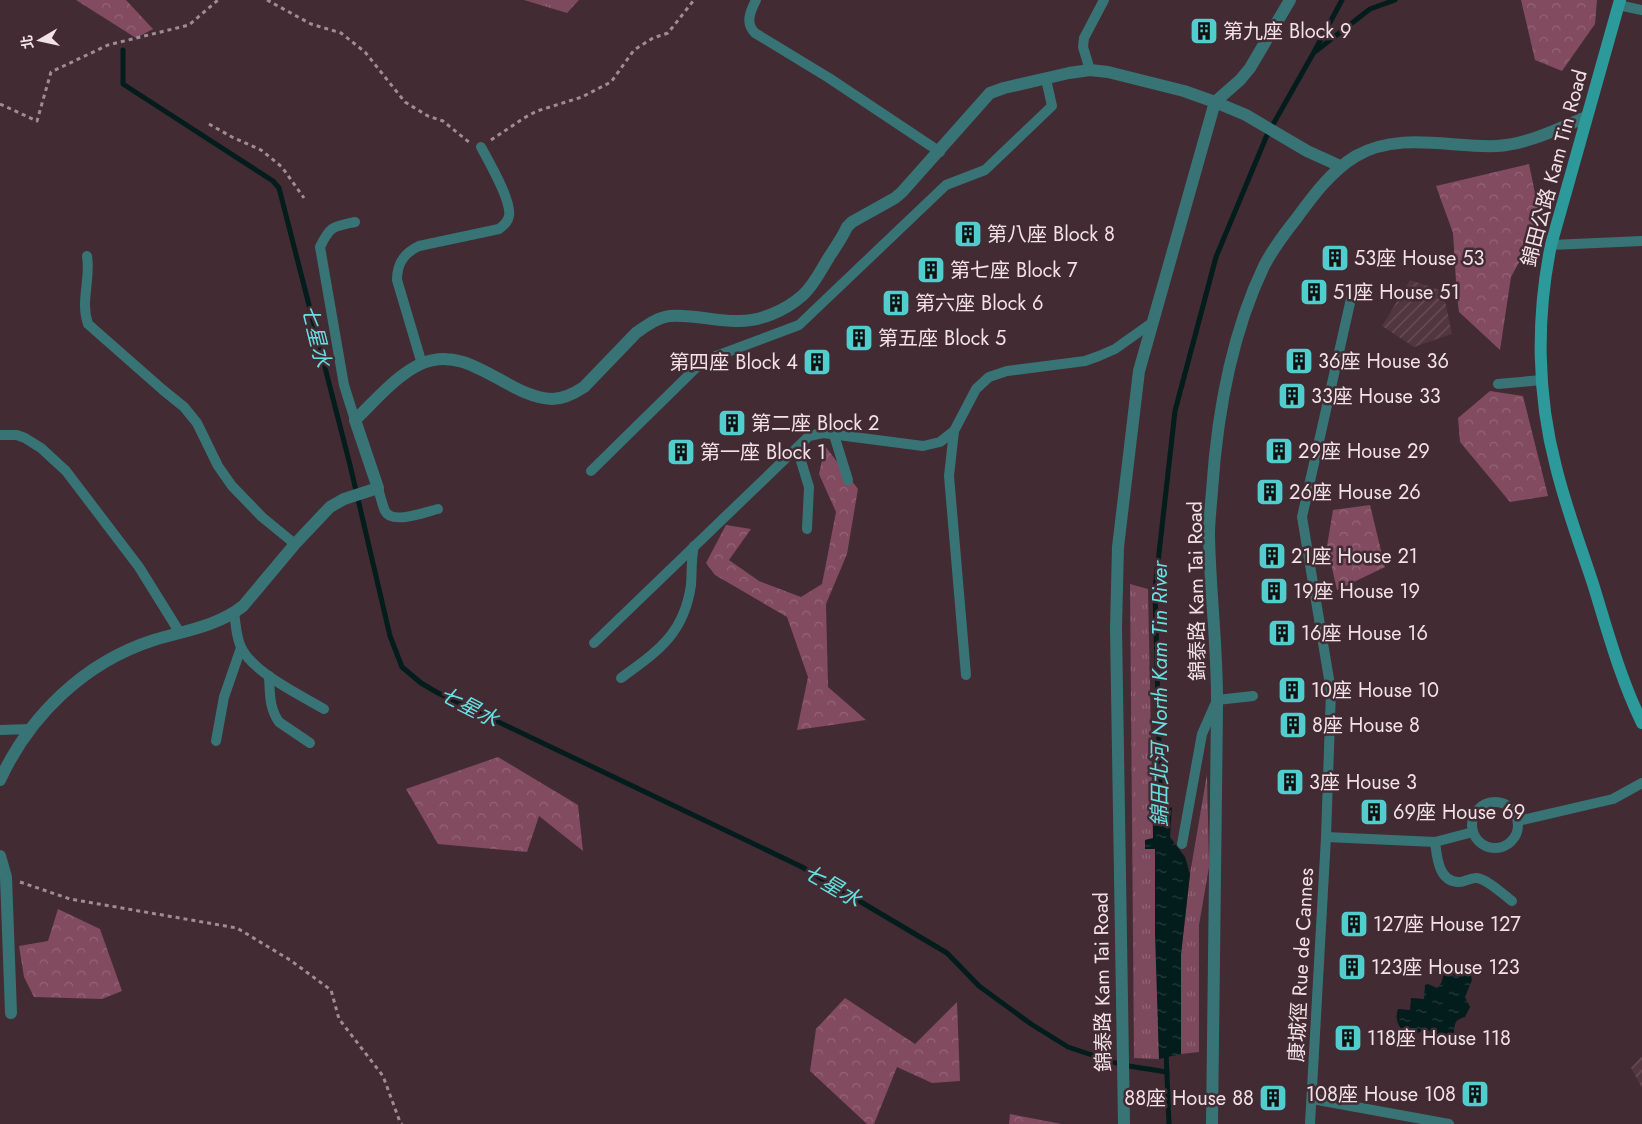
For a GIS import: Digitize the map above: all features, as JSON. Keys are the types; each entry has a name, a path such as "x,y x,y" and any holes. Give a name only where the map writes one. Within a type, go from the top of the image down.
{"main road":[{"name":"錦田公路 Kam Tin Road","path":"1619,2 1551,245 1545,271 1540,343 1542,380 1550,441 1564,495 1620,667 1642,723"}],"street":[{"path":"1215,102 1240,80 1250,68 1290,0"},
{"path":"0,780 30,728 52,704 92,669 152,641 217,622 234,613 243,606 295,544 330,507 344,499 378,488 355,420 401,376 422,364 440,359 464,362 536,396 554,399 575,393 584,387 636,333 658,320 669,316 736,321 762,318 777,312 803,295 815,281 852,222 902,192 940,152 990,93 1046,78 1099,70 1215,102 1246,115 1307,151 1340,166"},
{"name":"錦泰路 Kam Tai Road","path":"1124,1124 1116,628 1118,547 1139,371 1215,102"},
{"name":"錦泰路 Kam Tai Road","path":"1212,1124 1217,700 1209,532 1215,450 1224,393 1237,338 1255,287 1278,242 1300,213 1340,166 1368,150 1387,144 1429,142 1500,146 1524,142 1586,117"},
{"path":"0,856 6,878 11,1013"}],"lane":[{"path":"756,0 748,23 755,34 829,78 940,152"},
{"path":"1090,70 1083,47 1084,38 1104,0"},
{"path":"1619,2 1642,10"},
{"path":"590,471 703,361 799,325 946,186 985,170 1052,106 1046,78"},
{"path":"422,364 397,280 397,271 404,256 410,250 419,246 499,229 506,223 509,215 508,203 481,147"},
{"path":"355,222 338,226 327,232 320,247 344,385 355,420"},
{"path":"1551,245 1642,241"},
{"path":"87,256 88,268 84,306 88,324 184,407 197,423 218,466 232,486 262,517 295,544"},
{"name":"康城徑 Rue de Cannes","path":"1310,1124 1326,838 1331,690 1302,517 1352,294"},
{"path":"966,675 949,476 954,431 976,389 989,377 1007,371 1085,361 1099,356 1115,349 1153,322"},
{"path":"1498,384 1542,380"},
{"path":"594,643 809,436 823,433 923,446 940,442 954,431"},
{"path":"0,435 25,438 41,448 66,471 139,567 180,633"},
{"path":"834,435 848,480"},
{"path":"797,448 809,486 807,529"},
{"path":"378,488 385,512 393,517 404,517 438,508"},
{"path":"621,678 656,652 678,626 686,608 691,586 694,546"},
{"path":"234,613 238,640 247,657 269,676 324,708"},
{"path":"216,741 224,697 241,648"},
{"path":"269,676 270,702 275,717 279,722 310,743"},
{"path":"1182,844 1202,734 1217,700 1253,696"},
{"path":"0,730 30,728"},
{"path":"1518,821 1613,799 1642,783"},
{"path":"1497,802 1511,808 1518,821 1518,829 1512,842 1505,847 1497,849 1482,845 1476,840 1473,832 1472,825 1477,811 1489,803 1497,802"},
{"path":"1326,838 1435,842 1473,832"},
{"path":"1435,842 1439,866 1444,875 1451,881 1459,882 1478,878 1484,880 1512,901"},
{"path":"1312,1099 1448,1124"}],"path":[{"path":"0,104 37,122 51,72 108,45 189,25 218,0"},
{"path":"267,0 311,24 342,33 365,52 405,102 428,116 444,121 470,143 481,147 537,111 582,97 611,82 634,50 653,38 668,32 694,0"},
{"path":"209,124 261,150 282,166 304,198"},
{"path":"6,878 70,899 237,928 290,960 331,990 339,1019 383,1076 402,1124"}],"shaded area":[{"path":"1410,280 1443,291 1452,334 1414,347 1382,326"},
{"path":"1642,1056 1642,1088 1631,1068"}],"green space":[{"path":"76,0 126,0 153,29 136,38"},
{"path":"524,0 579,0 567,13"},
{"path":"1521,0 1597,0 1595,24 1562,71 1535,60"},
{"path":"1529,164 1541,222 1511,277 1500,350 1459,312 1453,233 1436,186"},
{"path":"1490,391 1523,396 1548,496 1510,502 1460,442 1458,418"},
{"path":"825,446 858,489 847,554 826,604 828,687 866,720 797,730 808,677 787,617 715,575 706,563 726,525 751,529 729,560 759,581 801,597 822,584 836,512 819,474"},
{"path":"1370,505 1385,567 1337,590 1327,546 1333,510"},
{"path":"1130,584 1148,589 1153,839 1145,840 1145,849 1155,848 1159,1059 1134,1058"},
{"path":"498,757 578,805 583,851 539,816 527,852 438,844 406,789"},
{"path":"1207,774 1209,867 1199,925 1199,1052 1181,1054 1181,954 1190,874"},
{"path":"58,909 100,929 122,991 102,999 34,997 24,977 19,946 48,941"},
{"path":"845,998 915,1044 957,1002 960,1081 932,1083 897,1067 874,1124 867,1124 810,1071 816,1029"},
{"path":"1010,1114 1062,1124 1009,1124"}],"water":[{"path":"1172,807 1170,837 1185,857 1190,874 1181,954 1181,1054 1159,1059 1155,933 1155,849 1145,849 1145,840 1153,838 1153,816"},
{"path":"1456,964 1470,971 1472,980 1465,997 1470,1007 1465,1017 1456,1022 1454,1032 1442,1040 1426,1029 1413,1034 1403,1031 1397,1021 1398,1009 1410,1010 1411,998 1424,999 1425,985 1428,984 1437,988 1447,969"}],"waterway":[{"name":"錦田北河 North Kam Tin River","path":"1161,818 1155,589 1175,411 1216,257 1267,135 1342,0"},
{"path":"1316,51 1370,9 1395,0"},
{"name":"七星水","path":"123,50 123,84 273,181 279,188 350,465 390,636 402,667 421,683 438,693 802,867 947,953 979,986 1031,1024 1068,1047 1122,1065 1167,1072"},
{"name":"錦田北河 North Kam Tin River","path":"1166,1052 1169,1124"}],"place":[{"name":"第九座 Block 9","path":"1204,31"},
{"name":"第八座 Block 8","path":"968,234"},
{"name":"53座 House 53","path":"1335,258"},
{"name":"第七座 Block 7","path":"931,270"},
{"name":"51座 House 51","path":"1314,292"},
{"name":"第六座 Block 6","path":"896,303"},
{"name":"第五座 Block 5","path":"859,338"},
{"name":"36座 House 36","path":"1299,361"},
{"name":"第四座 Block 4","path":"817,362"},
{"name":"33座 House 33","path":"1292,396"},
{"name":"第二座 Block 2","path":"732,423"},
{"name":"29座 House 29","path":"1279,451"},
{"name":"第一座 Block 1","path":"681,452"},
{"name":"26座 House 26","path":"1270,492"},
{"name":"21座 House 21","path":"1272,556"},
{"name":"19座 House 19","path":"1274,591"},
{"name":"16座 House 16","path":"1282,633"},
{"name":"10座 House 10","path":"1292,690"},
{"name":"8座 House 8","path":"1293,725"},
{"name":"3座 House 3","path":"1290,782"},
{"name":"69座 House 69","path":"1374,812"},
{"name":"127座 House 127","path":"1354,924"},
{"name":"123座 House 123","path":"1352,967"},
{"name":"118座 House 118","path":"1348,1038"},
{"name":"108座 House 108","path":"1475,1094"},
{"name":"88座 House 88","path":"1273,1098"}]}
